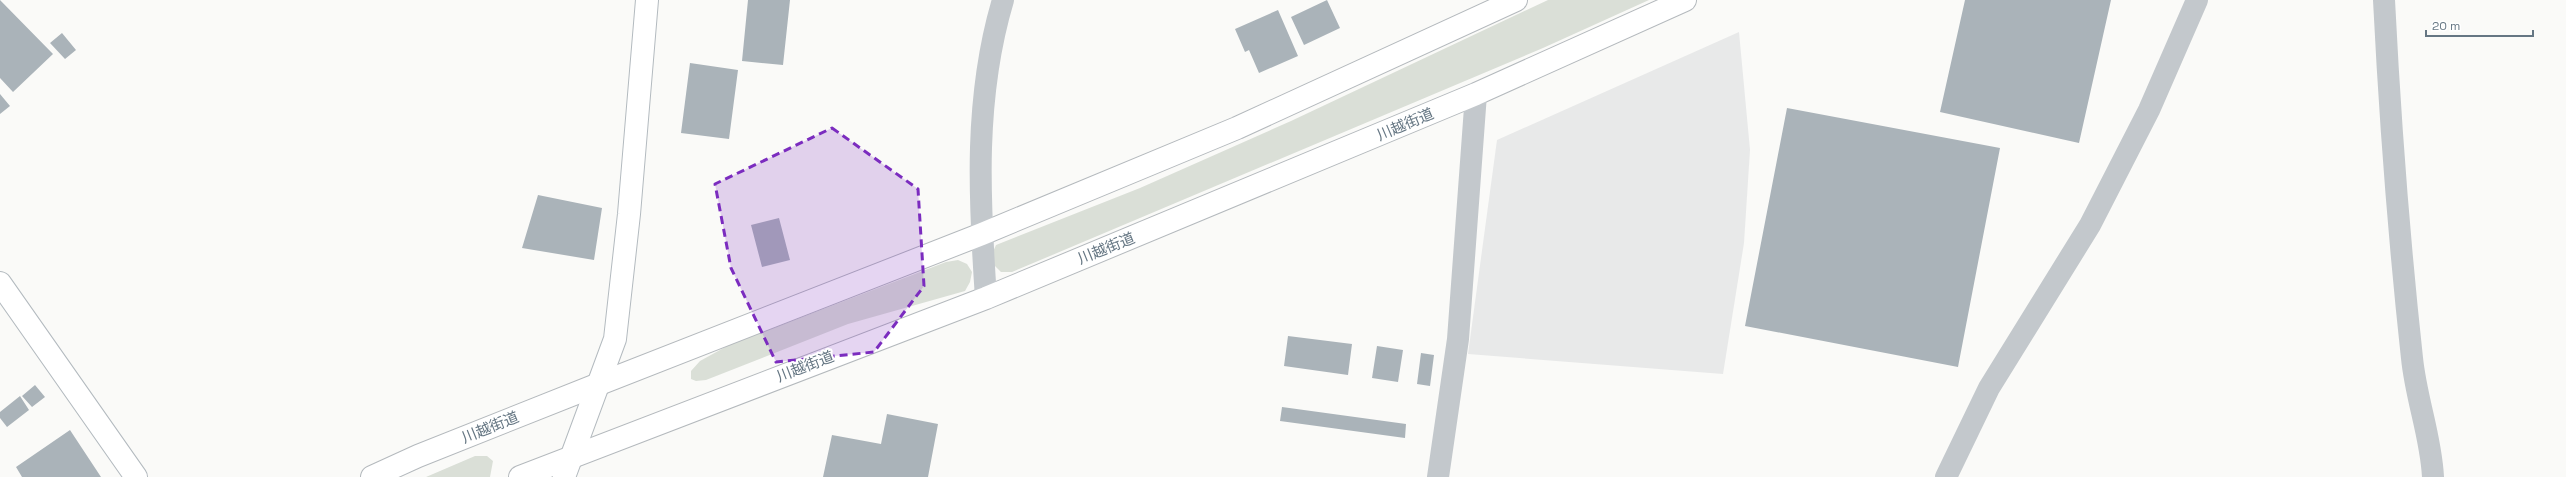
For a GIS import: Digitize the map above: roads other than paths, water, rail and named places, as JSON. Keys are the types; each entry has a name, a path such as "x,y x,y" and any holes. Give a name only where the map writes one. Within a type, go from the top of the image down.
{"main road":[{"path":"564,477 570,456 599,384 615,339 629,214 647,0"},
{"name":"川越街道","path":"372,477 418,456 982,234 1237,128 1516,0"},
{"name":"川越街道","path":"520,477 570,456 986,298 1476,94 1685,0"},
{"path":"0,283 136,477"}],"street":[{"path":"986,298 979,185 982,112 992,38 1003,0"},
{"path":"1946,477 1989,388 2090,225 2149,110 2197,0"},
{"path":"2384,0 2396,211 2412,361 2431,448 2433,477"},
{"path":"1438,477 1458,339 1476,94"}]}
